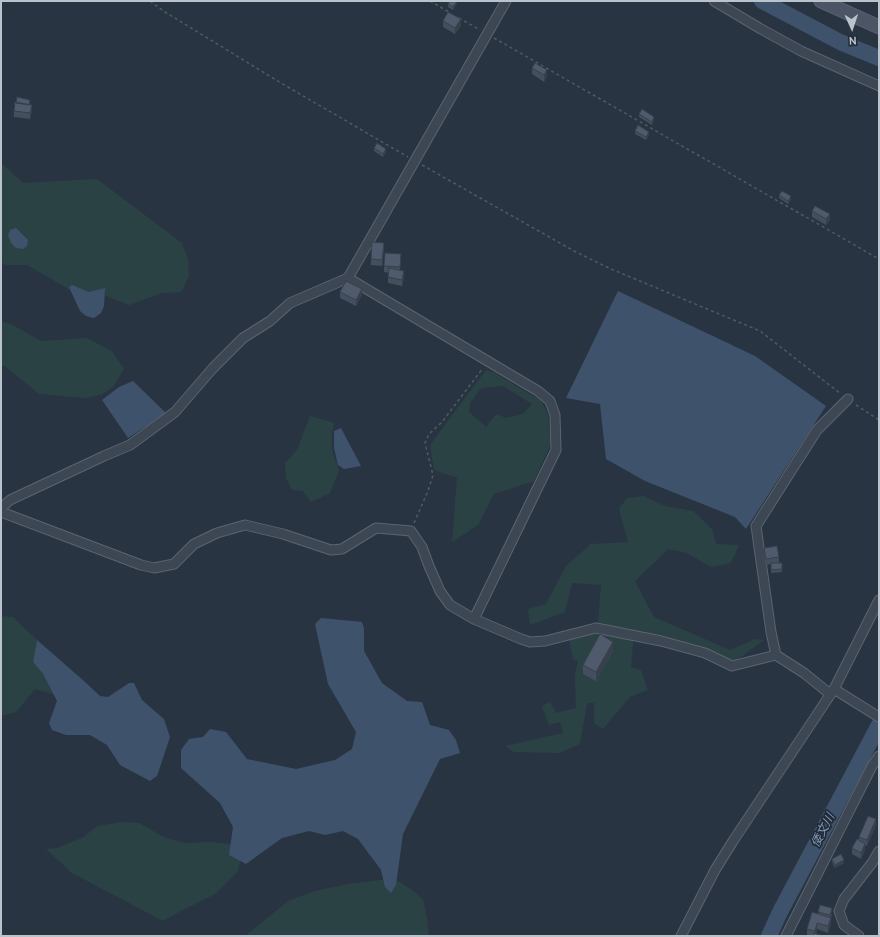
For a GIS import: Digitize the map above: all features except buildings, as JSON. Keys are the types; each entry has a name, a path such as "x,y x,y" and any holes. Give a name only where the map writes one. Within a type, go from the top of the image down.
{"main road":[{"path":"821,1 879,27"}],"street":[{"path":"1,508 10,500 130,445 175,412 213,368 243,338 270,321 290,303 348,278 506,1"},
{"path":"714,1 761,30 801,51 879,86"},
{"path":"348,278 538,391 550,401 555,416 556,450 474,619"},
{"path":"848,399 817,430 756,526 771,632 776,655 832,691 879,717"},
{"path":"1,512 141,565 154,568 174,564 194,544 217,533 245,525 283,534 331,550 342,549 376,528 411,531 422,547 440,591 450,605 474,619 530,642 545,641 596,628 704,653 732,666 776,655"},
{"path":"681,936 715,870 832,691 879,600"},
{"path":"786,936 864,780 879,756"},
{"path":"859,936 844,925 839,911 844,899 872,863 879,850"}],"path":[{"path":"150,1 165,12 281,83 574,251 610,269 760,331 848,399 879,420"},
{"path":"430,1 449,12"},
{"path":"455,16 879,260"},
{"path":"411,531 433,475 425,443 429,434 442,422 488,362"}],"green space":[{"path":"1,163 23,183 97,179 182,243 188,259 189,276 181,292 162,293 129,305 99,293 77,294 27,265 6,265 1,262"},
{"path":"1,321 11,324 41,341 87,338 112,351 124,369 113,387 103,394 86,398 39,394 5,366 1,366"},
{"path":"486,370 495,373 541,401 548,415 551,444 534,481 494,494 478,525 452,542 457,478 434,470 430,445","holes":["503,386 532,404 523,414 506,418 496,414 486,427 469,412 470,403 481,388"]},
{"path":"310,416 334,423 332,432 332,450 339,471 330,493 311,502 303,491 292,490 286,478 285,463 297,450"},
{"path":"644,496 665,506 693,511 712,529 716,544 739,545 731,563 711,567 687,553 668,549 635,581 654,617 730,650 755,639 764,640 734,662 634,632 631,667 641,670 648,690 630,697 603,729 594,723 594,703 587,703 580,744 559,753 514,752 505,746 563,733 560,722 549,725 542,706 550,702 556,713 576,708 575,675 578,661 573,660 569,640 598,623 601,585 572,583 565,612 530,625 528,609 546,604 566,566 591,544 628,542 619,509 627,498"},
{"path":"1,616 13,617 37,640 33,662 43,674 53,694 35,689 16,712 1,716"},
{"path":"122,822 139,823 162,836 176,841 187,843 209,842 229,844 237,849 241,857 238,871 215,894 163,921 72,873 46,849 57,848 84,837 97,826"},
{"path":"381,880 398,881 423,899 429,936 245,936 288,901 315,891 348,884"}],"water":[{"path":"16,228 28,240 27,246 23,249 16,248 11,243 8,235 10,230"},
{"path":"72,285 89,292 105,288 104,306 101,313 94,318 86,316 80,311 69,287"},
{"path":"618,291 755,356 826,406 746,529 735,517 645,481 606,459 600,404 566,398"},
{"path":"133,381 166,413 128,438 102,400 119,387"},
{"path":"341,428 361,466 344,469 338,465 334,448 334,431"},
{"path":"321,618 362,622 364,628 364,651 382,683 407,701 422,702 430,725 449,730 456,740 460,753 440,759 403,834 396,885 391,893 385,887 381,870 358,839 343,831 325,835 309,831 282,838 246,864 229,855 233,827 220,803 181,768 181,750 189,739 203,737 210,729 226,732 247,759 296,769 335,760 352,749 356,732 328,684 315,624"},
{"path":"37,640 100,696 108,697 129,683 134,683 142,700 164,719 170,737 157,776 150,781 120,765 107,745 90,735 66,735 52,730 49,723 57,701 43,674 33,662"}],"waterway":[{"path":"762,1 840,42 879,58"},
{"name":"倭文川","path":"769,936 780,912 879,725"}]}
